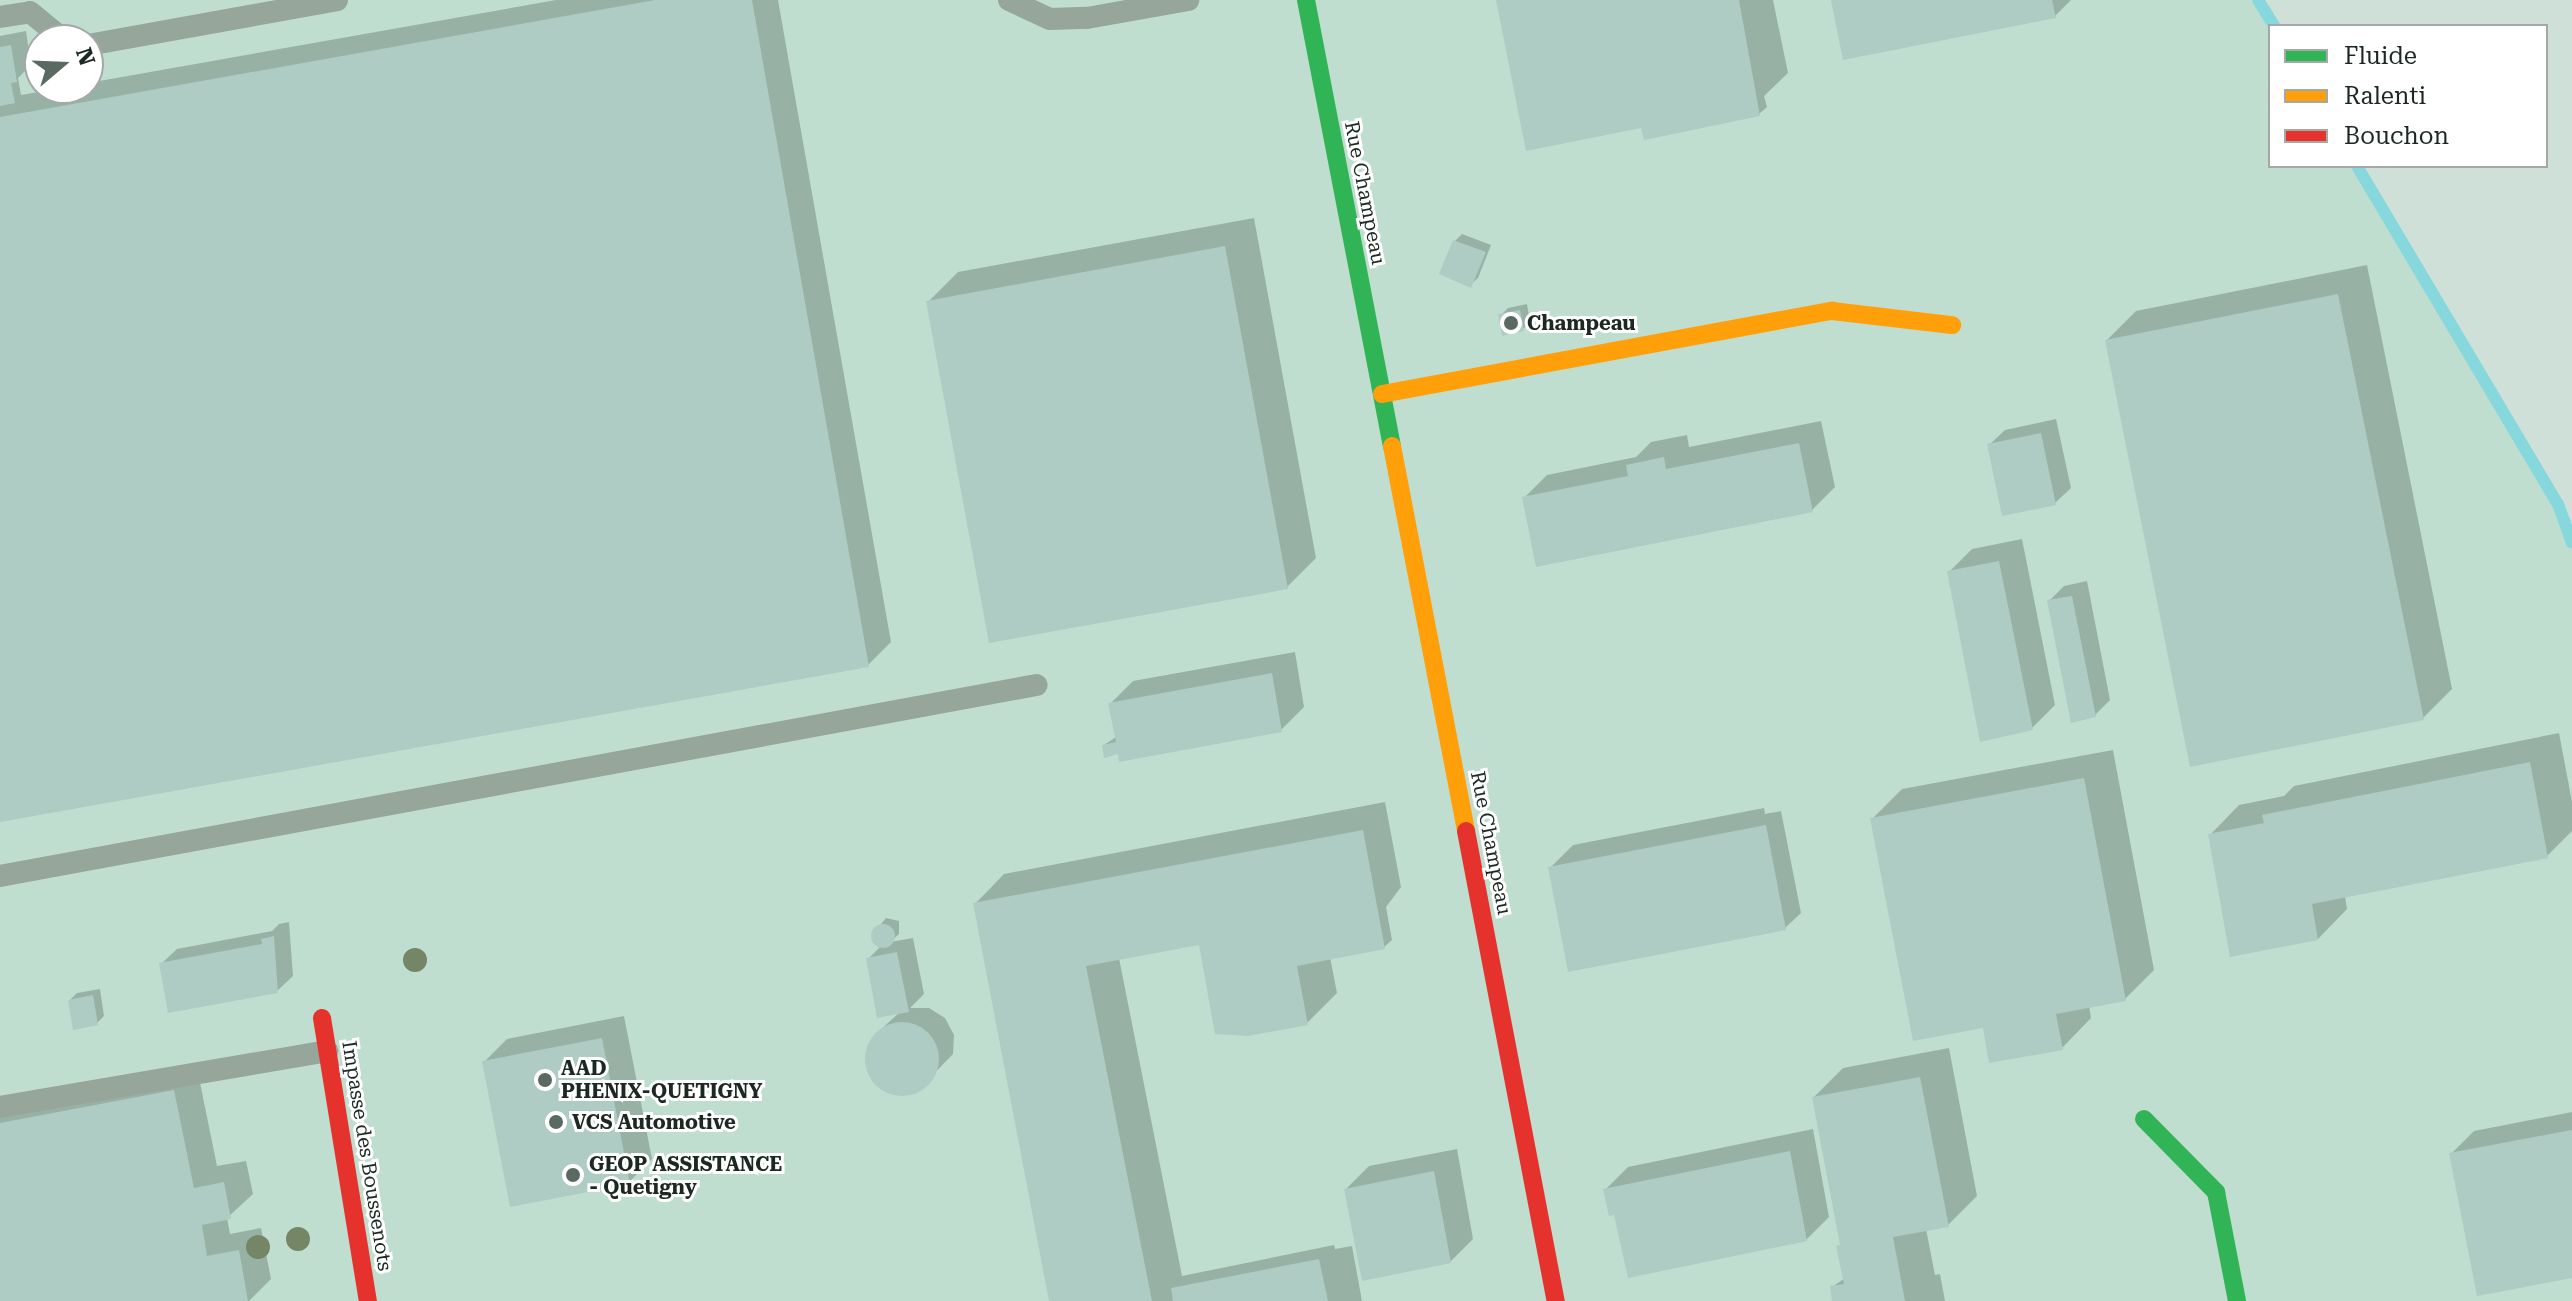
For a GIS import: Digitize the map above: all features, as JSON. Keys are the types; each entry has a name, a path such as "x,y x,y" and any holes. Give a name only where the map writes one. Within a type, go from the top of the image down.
{"street":[{"name":"Rue Champeau","path":"1306,0 1556,1301"},
{"path":"1382,394 1832,311 1952,325"},
{"name":"Impasse des Boussenots","path":"322,1018 368,1301"},
{"path":"2144,1119 2216,1192 2237,1301"}],"lane":[{"path":"104,42 337,0"},
{"path":"1009,0 1050,19 1087,18 1188,0"},
{"path":"0,17 30,12 45,24"},
{"path":"0,876 1037,685"},
{"path":"0,1107 327,1051"}],"shaded area":[{"path":"0,0 2251,0 2268,28 2268,168 2354,168 2558,504 2572,543 2572,1301 0,1301"}],"building":[{"path":"655,0 752,0 869,667 0,822 0,117 73,104 104,104 104,98"},
{"path":"1496,0 1739,0 1760,116 1644,140 1641,128 1526,151"},
{"path":"1831,0 2052,0 2056,18 1843,60"},
{"path":"11,45 17,82 11,83 15,103 0,106 0,47"},
{"path":"1453,240 1486,252 1471,288 1439,274"},
{"path":"1225,246 1288,589 989,643 926,301"},
{"path":"2338,294 2424,720 2190,767 2105,340"},
{"name":"Champeau","path":"1520,310 1524,331 1502,336 1498,314"},
{"path":"2041,433 2056,505 2002,516 1987,444"},
{"path":"1799,443 1813,512 1536,567 1522,497 1628,476 1626,465 1664,457 1666,469"},
{"path":"1999,561 2033,730 1980,742 1947,571"},
{"path":"2072,596 2096,717 2071,723 2047,600"},
{"path":"1272,673 1282,732 1119,762 1118,754 1104,758 1102,745 1116,742 1108,703"},
{"path":"2530,762 2548,858 2312,904 2318,940 2230,957 2208,834 2264,823 2262,815"},
{"path":"2084,778 2126,1001 2056,1014 2063,1050 1989,1063 1983,1028 1913,1041 1870,818"},
{"path":"1766,825 1786,930 1568,972 1548,867"},
{"path":"1363,830 1385,949 1297,966 1308,1025 1248,1036 1215,1034 1199,945 1086,966 1152,1301 1049,1301 973,903"},
{"path":"883,924 891,928 895,936 891,944 883,948 875,944 871,936 875,928"},
{"path":"274,936 278,993 168,1013 159,963 262,944 261,939"},
{"path":"897,952 909,1012 877,1018 866,958"},
{"path":"93,995 98,1025 73,1030 68,1000"},
{"path":"895,1022 909,1022 923,1028 933,1038 939,1059 937,1073 923,1090 909,1096 895,1096 881,1090 871,1080 865,1066 865,1052 871,1038 881,1028"},
{"name":"VCS Automotive","path":"602,1038 630,1184 510,1207 482,1061"},
{"path":"1920,1077 1949,1227 1893,1237 1905,1301 1832,1301 1830,1286 1844,1284 1836,1246 1840,1245 1812,1097"},
{"path":"174,1090 194,1188 224,1182 231,1219 202,1225 207,1256 239,1250 248,1301 0,1301 0,1123"},
{"path":"2572,1130 2572,1278 2477,1296 2449,1153"},
{"path":"1790,1151 1807,1241 1628,1278 1614,1215 1609,1216 1603,1189"},
{"path":"1434,1171 1451,1263 1362,1281 1344,1189"},
{"path":"1319,1259 1328,1301 1173,1301 1171,1288"}],"waterway":[{"path":"2258,0 2273,24"},
{"path":"2358,168 2558,504 2572,543"}],"traffic: fast":[{"path":"1306,0 1392,446"},
{"path":"2144,1119 2216,1192 2237,1301"}],"traffic: slow":[{"path":"1382,394 1832,311 1952,325"},
{"path":"1392,446 1466,831"}],"traffic: jam":[{"path":"1466,831 1556,1301"},
{"path":"322,1018 368,1301"}],"place":[{"name":"Champeau","path":"1511,323"},
{"name":"AAD PHENIX-QUETIGNY","path":"545,1080"},
{"name":"VCS Automotive","path":"556,1122"},
{"name":"GEOP ASSISTANCE - Quetigny","path":"573,1175"}]}
